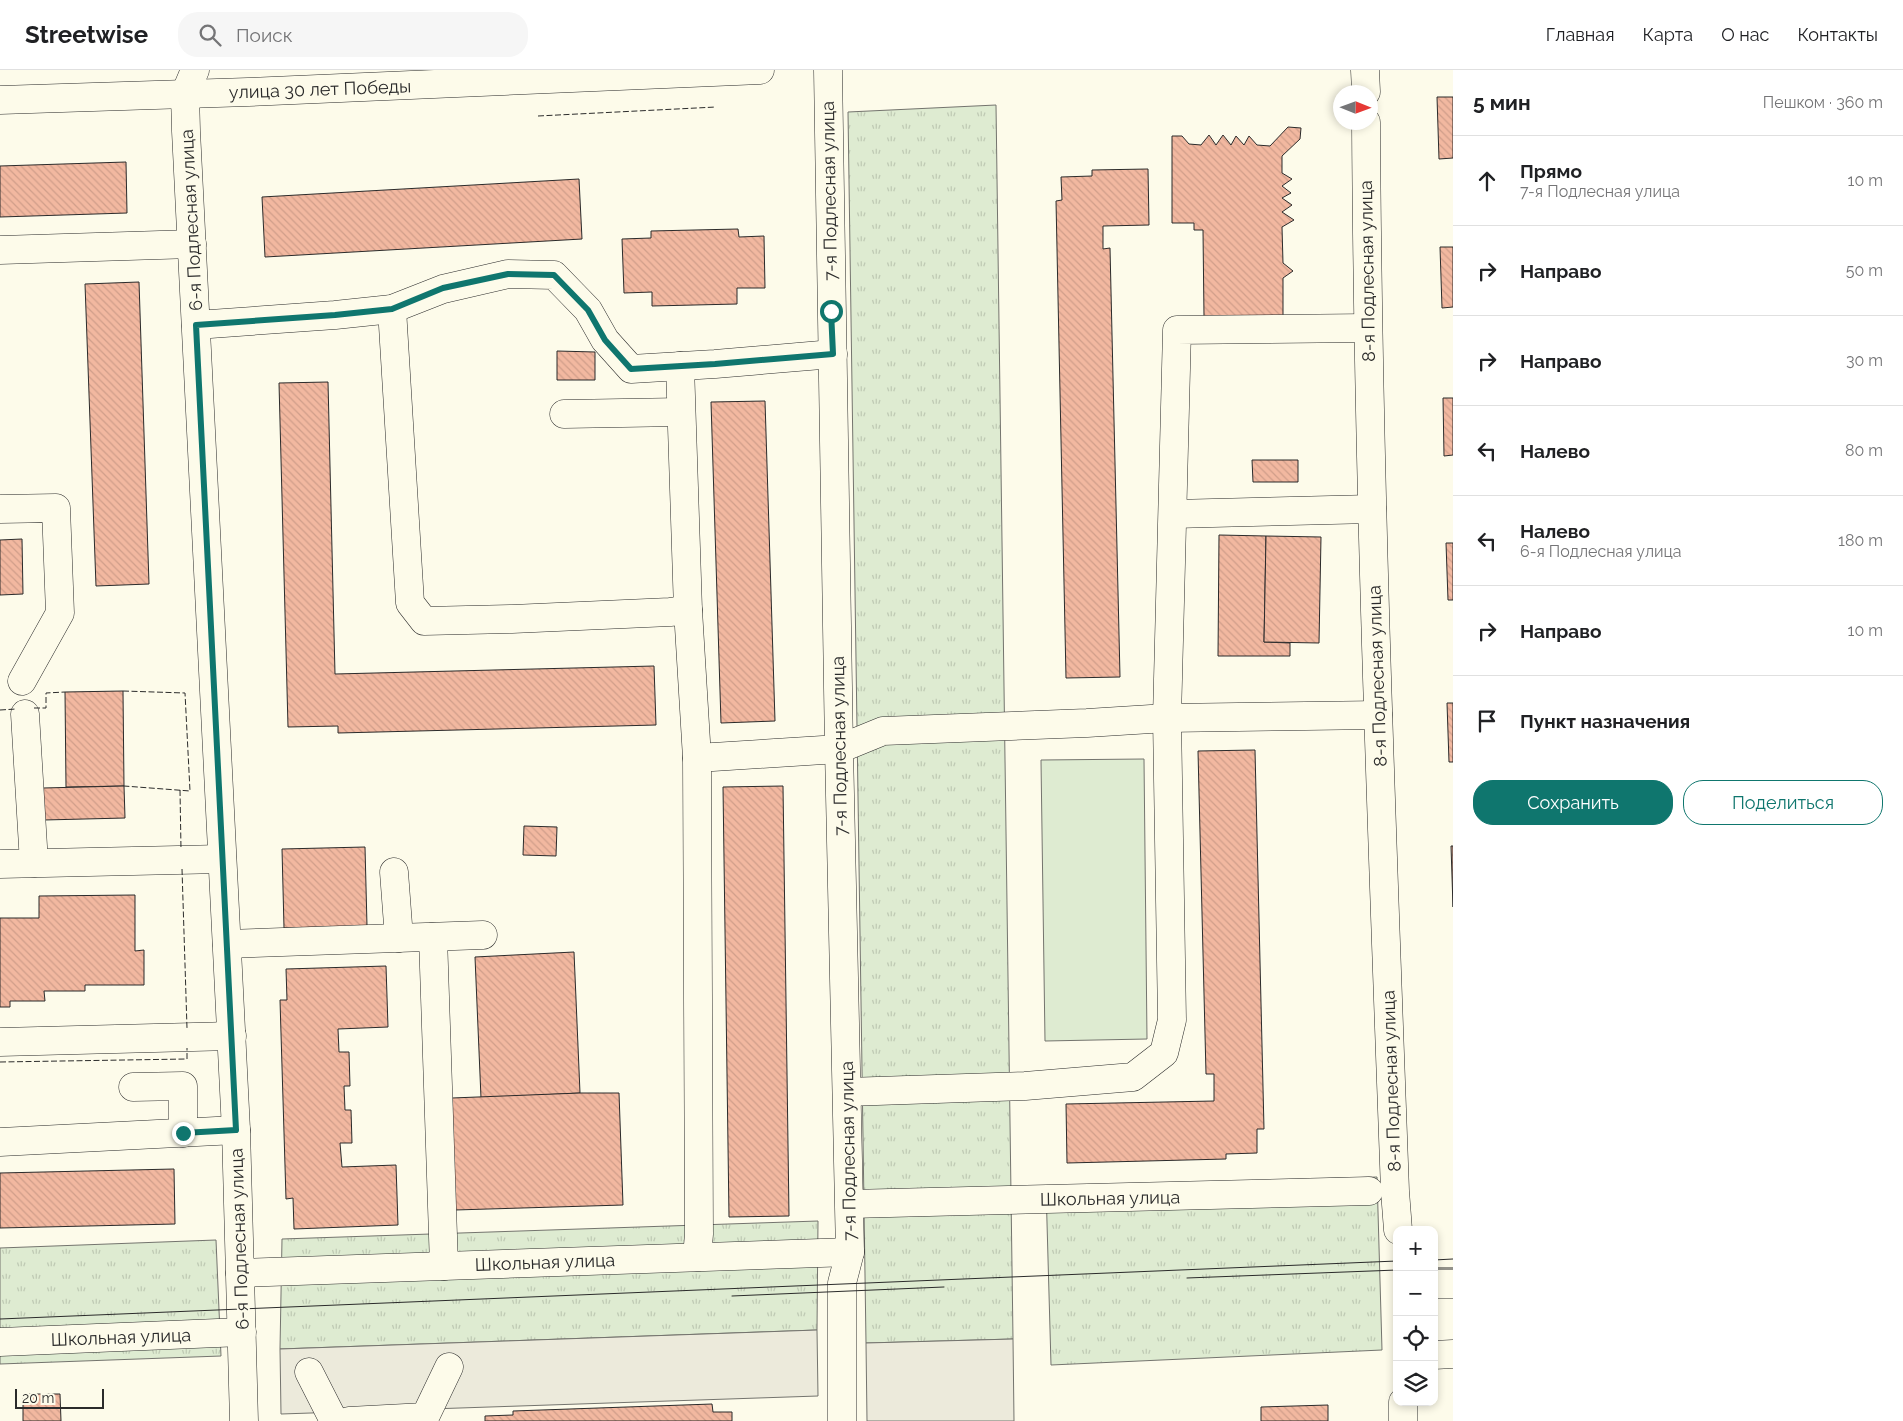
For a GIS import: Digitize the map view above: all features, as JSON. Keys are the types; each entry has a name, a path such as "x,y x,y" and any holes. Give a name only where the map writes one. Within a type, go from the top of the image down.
{"street":[{"name":"улица 30 лет Победы","path":"0,100 190,82 760,70"},
{"name":"7-я Подлесная улица","path":"828,70 839,749 850,1204 850,1252 842,1283 842,1421"},
{"path":"1366,70 1366,85"},
{"name":"6-я Подлесная улица","path":"190,82 192,244 232,1036 244,1421"},
{"name":"8-я Подлесная улица","path":"1366,130 1367,328 1372,509 1398,1226"},
{"path":"0,250 192,244"},
{"path":"196,325 326,316 392,309 443,288 508,274 554,275 588,310 605,340 631,369 833,354"},
{"path":"392,309 410,603 424,621 512,619 688,610"},
{"path":"847,1092 1025,1086 1133,1077 1164,1053 1172,1020 1167,718 1177,330 1367,328"},
{"path":"680,366 688,610 697,758 699,1224 697,1257"},
{"path":"564,414 681,412"},
{"path":"0,509 56,508 60,613 22,681"},
{"path":"1173,514 1372,509"},
{"path":"25,714 34,862"},
{"path":"697,758 839,749 884,730 1167,718 1378,716"},
{"path":"0,864 222,859"},
{"path":"394,872 399,938"},
{"path":"227,944 483,935"},
{"path":"433,937 444,1266"},
{"path":"0,1042 232,1036"},
{"path":"133,1087 182,1086 183,1133"},
{"path":"0,1142 236,1130"},
{"name":"Школьная улица","path":"850,1204 1369,1191"},
{"name":"Школьная улица","path":"240,1273 850,1252"},
{"path":"1438,1284 1453,1284"},
{"name":"Школьная улица","path":"0,1342 242,1332"},
{"path":"1438,1355 1453,1354"},
{"path":"349,1421 425,1417 449,1367"},
{"path":"309,1372 334,1421"},
{"path":"1403,1406 1403,1421"}],"green space":[{"path":"996,105 1013,1339 866,1343 848,112"},
{"path":"1144,759 1147,1039 1045,1041 1041,760"},
{"path":"1377,1177 1382,1350 1051,1365 1046,1187"},
{"path":"818,1221 817,1330 280,1349 282,1239"},
{"path":"216,1240 221,1356 0,1364 0,1248"}],"shaded area":[{"path":"817,1330 818,1396 281,1414 280,1349"},
{"path":"1013,1339 1014,1421 867,1421 866,1343"}],"building":[{"path":"1437,97 1453,97 1453,158 1439,159"},
{"path":"1288,127 1301,128 1300,139 1282,156 1282,173 1292,179 1282,186 1291,193 1282,198 1292,205 1282,212 1294,220 1282,227 1283,263 1293,271 1283,278 1283,317 1204,317 1203,230 1194,230 1194,223 1172,223 1172,136 1182,136 1189,144 1201,145 1209,135 1216,145 1223,135 1231,145 1236,136 1244,145 1249,136 1257,145 1270,146"},
{"path":"126,162 127,213 0,217 0,166"},
{"path":"1148,169 1149,225 1103,226 1103,249 1110,248 1120,677 1066,678 1056,201 1062,200 1061,177 1092,176 1092,170"},
{"path":"579,179 582,239 265,257 262,197"},
{"path":"738,229 739,237 764,236 765,288 737,288 737,304 652,306 652,292 624,293 622,239 651,238 651,231"},
{"path":"1440,247 1453,247 1453,307 1442,308"},
{"path":"139,282 149,584 96,586 85,284"},
{"path":"557,351 595,352 595,380 557,380"},
{"path":"328,382 335,674 654,666 656,725 338,733 338,726 288,727 279,383"},
{"path":"1443,398 1453,398 1453,455 1444,456"},
{"path":"765,401 775,721 721,723 711,402"},
{"path":"1252,460 1298,460 1298,482 1253,482"},
{"path":"1219,535 1266,536 1264,642 1290,643 1290,656 1218,656"},
{"path":"1266,536 1321,537 1319,643 1264,642"},
{"path":"22,539 23,594 0,595 0,540"},
{"path":"1446,543 1453,543 1453,600 1448,600"},
{"path":"123,691 124,786 66,787 65,692"},
{"path":"1447,703 1453,703 1453,762 1449,762"},
{"path":"1255,750 1264,1129 1257,1129 1257,1153 1226,1154 1226,1159 1067,1163 1066,1104 1214,1101 1214,1074 1206,1074 1198,751"},
{"path":"124,786 125,818 44,820 43,788"},
{"path":"783,786 789,1216 729,1217 723,787"},
{"path":"524,826 557,827 556,856 523,855"},
{"path":"1451,846 1453,846 1453,907"},
{"path":"365,847 367,926 284,928 282,849"},
{"path":"135,895 135,951 144,950 144,985 85,985 85,991 44,991 45,1001 10,1001 10,1007 0,1007 0,918 39,918 39,896"},
{"path":"574,952 580,1093 481,1098 475,957"},
{"path":"386,966 388,1027 338,1029 339,1052 349,1052 350,1086 344,1086 345,1110 351,1110 352,1143 340,1143 342,1167 396,1165 398,1225 294,1229 293,1198 286,1199 280,1000 287,1000 286,969"},
{"path":"619,1093 623,1205 455,1210 452,1098"},
{"path":"174,1169 175,1224 0,1228 0,1173"},
{"path":"23,1394 60,1394 61,1421 23,1421"},
{"path":"712,1404 713,1412 732,1412 732,1421 485,1421 485,1416 513,1415 513,1411"},
{"path":"1328,1405 1328,1421 1261,1421 1261,1407"}],"tram line":[{"path":"1438,1260 1453,1259"},
{"path":"0,1319 1393,1261"},
{"path":"1438,1268 1453,1268"},
{"path":"1187,1278 1393,1270"},
{"path":"732,1296 944,1287"}],"fence":[{"path":"538,116 716,107"},
{"path":"123,691 185,693 190,791 124,786"},
{"path":"34,708 46,708 46,693 65,692"},
{"path":"0,710 16,709"},
{"path":"180,790 181,849"},
{"path":"182,869 187,1028"},
{"path":"0,1062 187,1059 187,1048"}],"route":[{"path":"183,1133 236,1130 196,325 392,309 443,288 508,274 554,275 588,310 605,340 631,369 833,354 831,311"}]}
